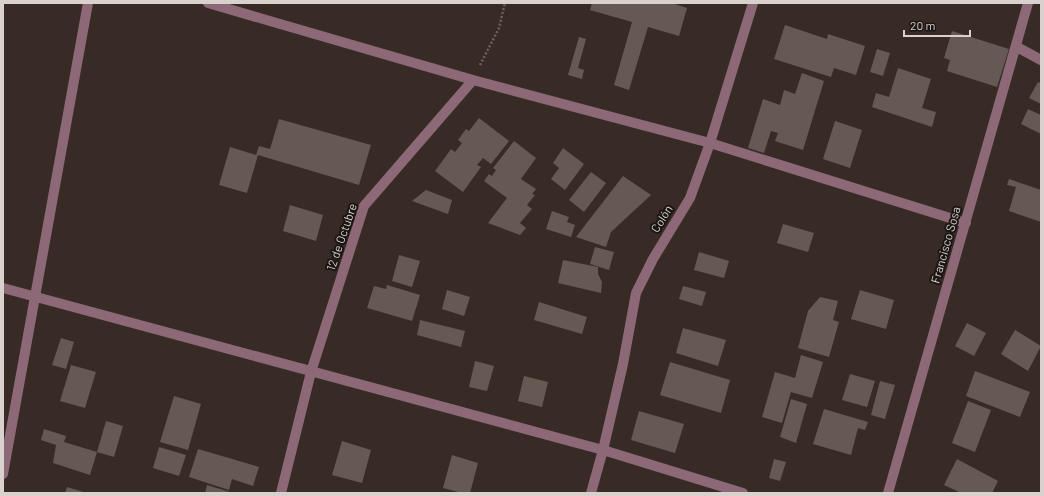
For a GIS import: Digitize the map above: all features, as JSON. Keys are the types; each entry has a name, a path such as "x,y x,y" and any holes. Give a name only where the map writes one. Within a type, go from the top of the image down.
{"street":[{"path":"3,474 88,3"},
{"path":"208,3 473,80 710,143 966,223"},
{"name":"Colón","path":"591,493 603,450 623,364 636,293 653,259 690,198 710,143 753,3"},
{"name":"Francisco Sosa","path":"888,493 1028,3"},
{"path":"1016,47 1041,60"},
{"name":"12 de Octubre","path":"281,493 312,372 364,206 473,80"},
{"path":"3,288 603,450 743,493"}],"path":[{"path":"473,80 499,28 505,3"}],"building":[{"path":"592,3 672,3 687,8 679,36 648,27 629,90 614,85 632,22 590,10"},
{"path":"785,25 827,39 828,34 865,46 856,75 834,68 831,77 774,59"},
{"path":"952,31 1009,49 997,87 947,71 950,60 944,58"},
{"path":"579,37 586,39 578,68 584,70 582,79 568,75"},
{"path":"877,49 890,53 883,76 870,72"},
{"path":"898,68 931,79 922,108 936,112 932,127 872,107 876,93 889,97"},
{"path":"802,73 824,81 803,150 775,141 778,133 771,131 764,153 748,148 763,99 780,105 784,90 795,94"},
{"path":"1038,82 1041,83 1041,104 1029,98"},
{"path":"1028,109 1041,115 1041,134 1021,124"},
{"path":"479,118 509,141 491,164 483,158 477,165 481,167 463,192 435,171 451,149 455,152 462,143 458,140 466,129 469,131"},
{"path":"279,119 371,145 359,185 258,155 247,193 219,185 230,147 256,155 259,146 270,149"},
{"path":"835,121 862,130 850,168 823,159"},
{"path":"514,141 536,158 521,179 536,189 532,194 535,195 527,205 532,209 520,223 526,228 520,235 488,223 507,198 484,181 489,174 492,176 496,170 493,168"},
{"path":"563,148 584,164 565,190 551,179 559,168 553,163"},
{"path":"591,172 606,183 584,212 569,200"},
{"path":"623,176 651,195 611,232 606,247 576,237"},
{"path":"1009,179 1041,190 1041,222 1009,211 1016,187 1007,185"},
{"path":"426,190 452,200 448,214 412,201"},
{"path":"290,205 323,215 316,241 283,231"},
{"path":"552,211 569,217 567,222 575,225 571,237 546,229"},
{"path":"783,224 814,233 808,252 777,243"},
{"path":"595,247 614,252 609,270 590,264"},
{"path":"699,252 729,261 724,278 694,270"},
{"path":"399,255 420,261 412,287 392,281"},
{"path":"563,260 598,267 598,274 602,282 601,293 558,283"},
{"path":"387,285 420,295 412,321 367,308 374,286 386,289"},
{"path":"683,286 706,292 702,306 679,299"},
{"path":"447,290 470,297 464,316 442,309"},
{"path":"860,290 894,300 886,329 851,319"},
{"path":"820,297 838,301 833,320 839,322 829,357 798,348 808,311"},
{"path":"539,302 587,317 582,334 534,320"},
{"path":"420,320 465,331 461,347 417,335"},
{"path":"967,323 986,333 974,356 955,346"},
{"path":"683,328 726,340 718,366 676,353"},
{"path":"1015,330 1041,346 1028,371 1001,354"},
{"path":"61,338 74,342 66,369 52,365"},
{"path":"801,355 823,362 812,398 791,392 782,423 762,417 775,372 795,378"},
{"path":"475,361 494,366 487,391 469,387"},
{"path":"670,362 730,380 721,413 660,395"},
{"path":"71,365 96,372 85,408 60,401"},
{"path":"975,371 1030,392 1020,417 966,396"},
{"path":"850,374 875,381 867,407 842,400"},
{"path":"524,376 548,382 542,407 518,401"},
{"path":"880,381 895,385 885,419 871,415"},
{"path":"174,396 201,404 188,450 160,442"},
{"path":"791,399 807,404 796,443 780,437"},
{"path":"968,401 991,410 975,452 952,443"},
{"path":"824,409 868,422 865,430 858,428 851,455 813,444"},
{"path":"639,411 684,424 675,453 631,440"},
{"path":"106,421 123,426 114,457 97,452"},
{"path":"44,429 66,436 64,442 97,452 90,475 53,463 56,445 41,440"},
{"path":"342,441 371,450 362,483 332,475"},
{"path":"159,447 186,455 179,476 153,468"},
{"path":"198,449 259,467 253,486 232,479 229,490 189,477"},
{"path":"452,455 478,463 470,493 462,493 443,488"},
{"path":"774,459 786,462 780,481 769,478"},
{"path":"957,459 998,481 992,493 961,493 944,485"},
{"path":"207,485 233,493 205,493"},
{"path":"67,487 87,493 65,493"}]}
